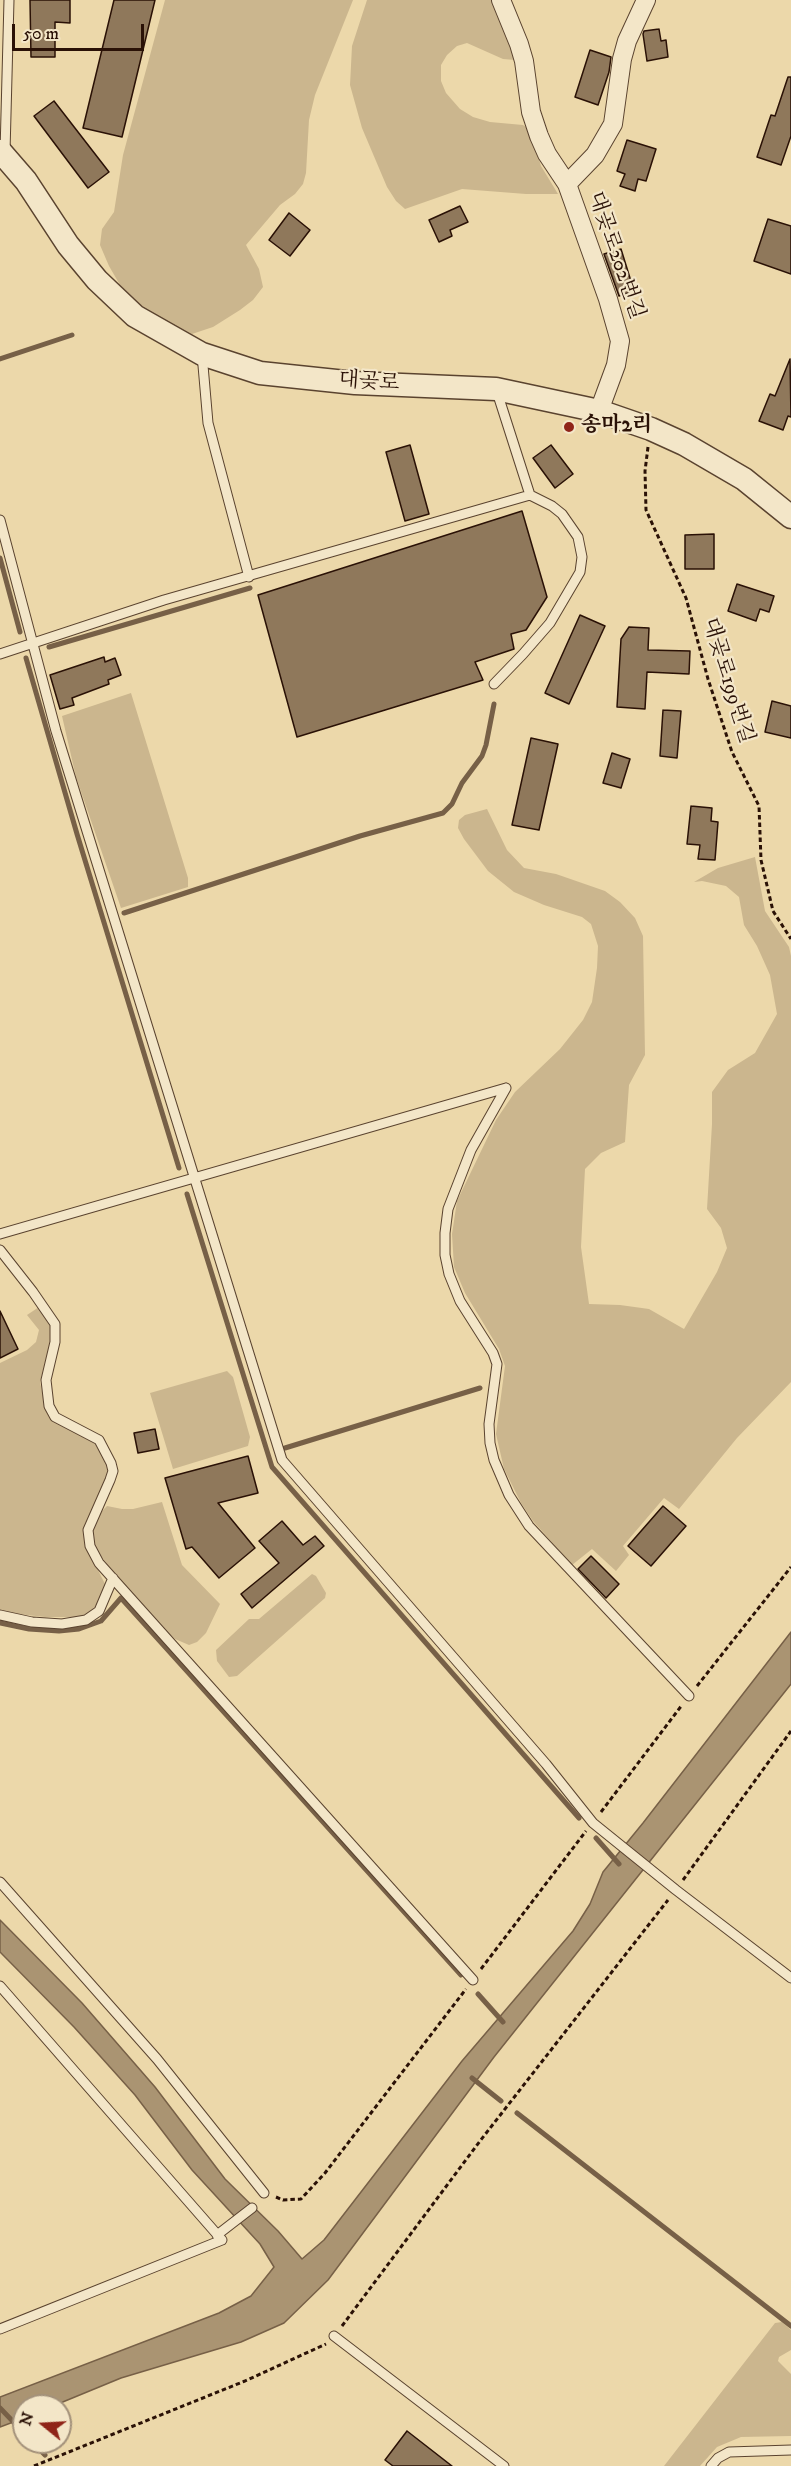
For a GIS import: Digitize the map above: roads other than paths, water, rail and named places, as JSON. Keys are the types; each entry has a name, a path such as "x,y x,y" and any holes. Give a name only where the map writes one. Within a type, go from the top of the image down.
{"street":[{"name":"대곶로202번길","path":"501,0 524,61 531,111 539,136 547,154 567,184 611,308 620,341 616,365 598,411"},
{"name":"대곶로202번길","path":"567,184 595,155 613,124 622,59 627,41 646,0"},
{"name":"대곶로","path":"3,154 26,181 68,244 97,280 135,316 202,354 260,373 355,383 496,389 598,411 651,429 684,444 744,479 791,517"}],"lane":[{"name":"대곶로","path":"3,154 9,0"},
{"path":"202,354 208,423 249,577"},
{"path":"496,389 530,495"},
{"path":"0,654 164,600 530,495 562,514 578,537 582,557 580,572 550,623 524,654 494,684"},
{"path":"0,520 56,731 282,1460 546,1764 593,1822 676,1890 791,1978"},
{"path":"0,1234 506,1088 471,1150 448,1209 445,1233 445,1255 449,1274 460,1301 493,1353 497,1364 489,1424 494,1460 509,1495 529,1526 689,1696"},
{"path":"0,1250 55,1324 55,1342 46,1380 49,1406 55,1417 99,1440 111,1463 113,1471 102,1502 92,1517 88,1537 99,1563 473,1980"},
{"path":"0,1615 32,1622 86,1620 99,1611 113,1578"},
{"path":"0,1882 157,2059 264,2193"},
{"path":"0,1986 222,2240 0,2329"},
{"path":"217,2235 252,2208"},
{"path":"334,2336 504,2466"},
{"path":"711,2466 718,2458 729,2452 791,2450"}],"waterway":[{"path":"0,359 72,335"},
{"path":"0,558 20,632"},
{"path":"49,647 250,588"},
{"path":"26,658 179,1168"},
{"path":"124,913 360,836 443,813 452,804 462,783 482,756 494,704"},
{"path":"187,1194 272,1467 579,1818"},
{"path":"285,1448 480,1388"},
{"path":"0,1623 29,1629 59,1631 79,1629 101,1621 121,1598 461,1975"},
{"path":"596,1838 619,1864"},
{"path":"478,1994 503,2022"},
{"path":"472,2078 501,2101"},
{"path":"517,2113 791,2326"},
{"path":"0,2408 12,2420"}],"place":[{"name":"송마2리","path":"569,427"}]}
